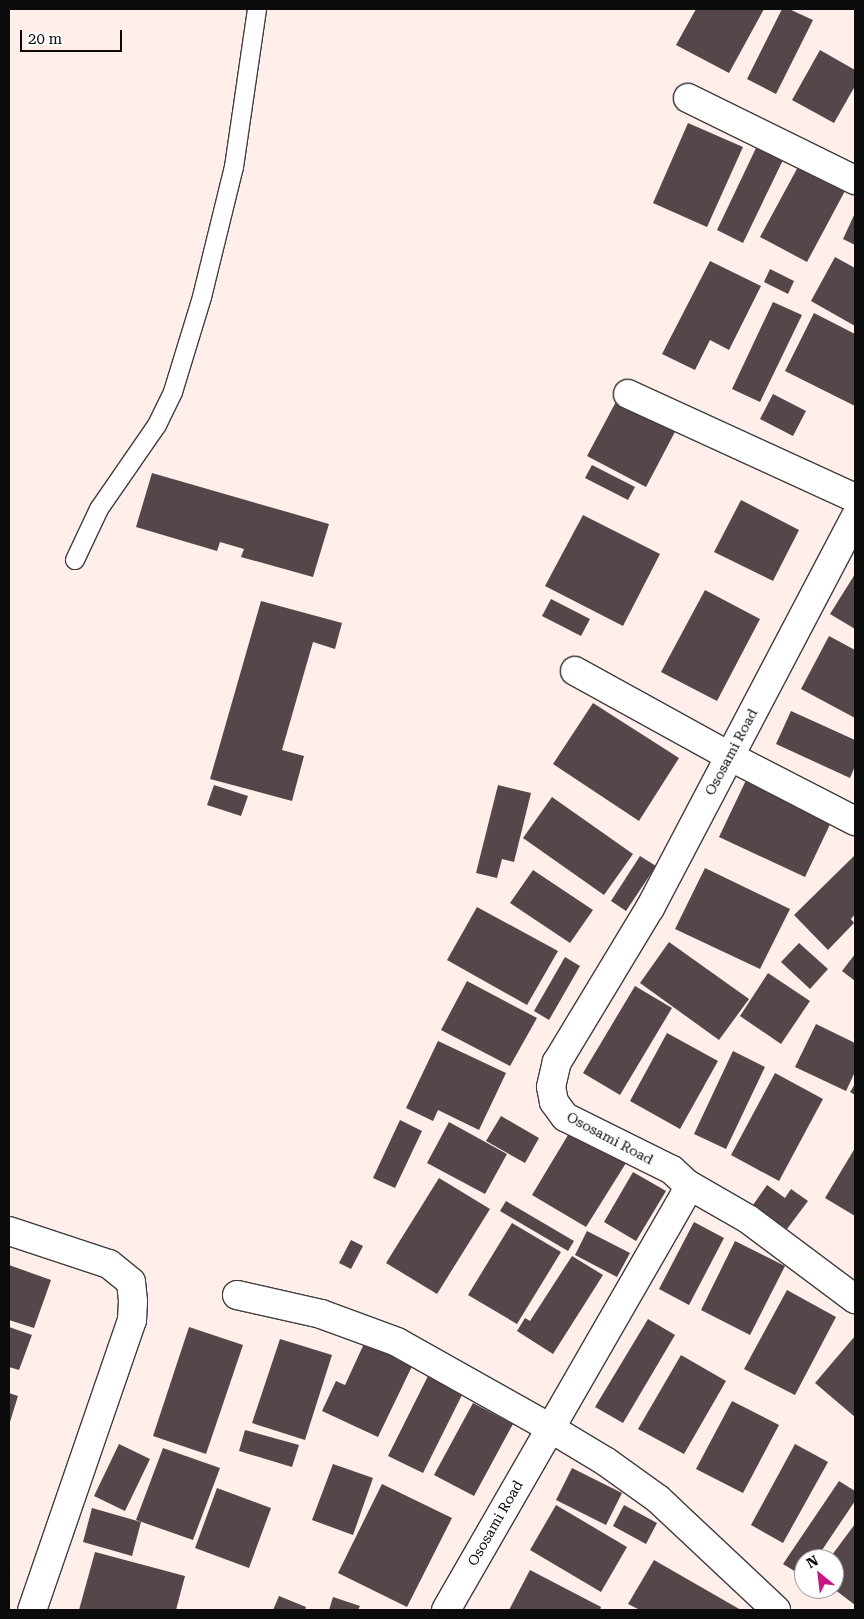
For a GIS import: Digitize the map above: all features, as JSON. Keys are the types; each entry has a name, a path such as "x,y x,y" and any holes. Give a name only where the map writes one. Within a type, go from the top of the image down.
{"street":[{"path":"688,98 855,180"},
{"path":"628,394 855,498"},
{"name":"Ososami Road","path":"446,1610 681,1203 687,1184 672,1170 565,1117 554,1102 551,1087 557,1062 650,908 855,518"},
{"path":"575,671 729,756 855,821"},
{"path":"687,1184 748,1219 855,1299"},
{"path":"9,1232 109,1264 131,1282 133,1302 132,1320 32,1610"},
{"path":"237,1295 321,1314 397,1342 550,1428 605,1461 658,1499 776,1610"}],"lane":[{"path":"75,560 99,509 157,425 173,392 202,297 234,167 257,9"}],"building":[{"path":"696,9 764,9 729,73 676,45"},
{"path":"782,9 789,9 813,20 776,94 747,79"},
{"path":"820,50 855,70 855,86 834,123 792,100"},
{"path":"688,123 743,147 707,227 653,203"},
{"path":"756,148 783,160 743,243 717,230"},
{"path":"799,165 846,189 807,262 760,237"},
{"path":"855,213 855,245 843,239"},
{"path":"835,257 855,268 855,326 811,301"},
{"path":"710,261 761,286 729,350 710,340 695,370 662,354"},
{"path":"770,269 794,281 788,294 764,282"},
{"path":"773,302 802,315 760,402 732,389"},
{"path":"814,313 855,334 855,406 785,371"},
{"path":"773,394 806,411 793,436 760,419"},
{"path":"618,398 677,428 646,487 587,456"},
{"path":"592,465 635,487 628,500 585,478"},
{"path":"152,473 329,524 313,577 241,557 244,549 220,542 217,551 136,527"},
{"path":"741,500 799,530 773,581 714,552"},
{"path":"583,515 660,554 623,626 545,586"},
{"path":"855,574 855,629 830,614"},
{"path":"705,590 760,619 717,701 661,672"},
{"path":"551,599 590,619 581,636 542,616"},
{"path":"261,601 342,623 335,649 313,642 282,750 304,756 292,801 210,779"},
{"path":"829,636 855,650 855,718 801,689"},
{"path":"593,703 679,758 639,821 553,764"},
{"path":"791,711 855,740 855,766 850,778 776,744"},
{"path":"748,776 834,816 805,877 719,837"},
{"path":"214,785 248,796 241,816 207,805"},
{"path":"498,785 531,793 514,862 502,859 497,878 476,873"},
{"path":"552,797 633,854 604,895 523,838"},
{"path":"855,855 855,914 851,919 854,923 828,950 794,915"},
{"path":"640,856 656,866 626,911 611,901"},
{"path":"705,868 790,909 760,969 675,929"},
{"path":"533,870 593,910 570,943 510,903"},
{"path":"477,907 558,951 527,1005 447,960"},
{"path":"669,942 749,999 719,1040 640,983"},
{"path":"799,943 828,969 810,989 781,962"},
{"path":"855,954 855,981 842,971"},
{"path":"565,957 580,966 549,1020 534,1011"},
{"path":"768,973 810,1001 781,1044 740,1016"},
{"path":"467,981 537,1018 510,1066 441,1030"},
{"path":"635,986 672,1008 620,1095 583,1073"},
{"path":"816,1024 855,1043 855,1072 846,1091 795,1067"},
{"path":"667,1033 718,1061 680,1129 630,1101"},
{"path":"438,1041 506,1073 479,1130 438,1110 433,1121 406,1108"},
{"path":"733,1051 765,1067 726,1149 694,1134"},
{"path":"775,1073 823,1099 779,1181 731,1155"},
{"path":"855,1084 855,1095 850,1092"},
{"path":"501,1116 539,1138 525,1163 486,1141"},
{"path":"400,1120 422,1131 395,1188 373,1178"},
{"path":"449,1122 507,1154 485,1194 427,1163"},
{"path":"571,1130 626,1163 586,1227 532,1195"},
{"path":"855,1148 855,1216 825,1198"},
{"path":"633,1172 666,1191 636,1241 604,1222"},
{"path":"439,1178 490,1209 437,1294 386,1263"},
{"path":"767,1185 785,1198 791,1189 808,1201 787,1229 753,1205"},
{"path":"506,1201 574,1241 568,1251 500,1211"},
{"path":"694,1222 724,1238 689,1305 659,1289"},
{"path":"512,1223 561,1252 517,1324 468,1295"},
{"path":"587,1231 630,1253 617,1277 575,1255"},
{"path":"351,1240 363,1246 351,1269 339,1263"},
{"path":"735,1241 785,1266 750,1335 701,1310"},
{"path":"572,1256 603,1275 553,1354 517,1331 525,1318 530,1321"},
{"path":"9,1265 51,1280 34,1328 9,1320"},
{"path":"787,1290 836,1317 795,1395 744,1369"},
{"path":"648,1319 675,1335 623,1423 595,1407"},
{"path":"9,1327 32,1335 19,1370 9,1367"},
{"path":"189,1327 243,1345 206,1454 153,1436"},
{"path":"368,1335 416,1358 378,1437 322,1411 336,1381 345,1385"},
{"path":"855,1336 855,1417 815,1383"},
{"path":"280,1339 332,1355 305,1440 252,1423"},
{"path":"681,1355 726,1381 684,1454 638,1429"},
{"path":"428,1376 463,1393 423,1473 388,1456"},
{"path":"9,1393 18,1396 9,1425"},
{"path":"732,1401 779,1425 743,1493 696,1469"},
{"path":"473,1403 513,1424 474,1496 434,1475"},
{"path":"245,1430 299,1445 292,1467 239,1451"},
{"path":"119,1444 150,1459 125,1511 94,1496"},
{"path":"795,1444 828,1462 783,1543 751,1525"},
{"path":"163,1448 220,1468 193,1540 136,1520"},
{"path":"333,1464 373,1478 353,1535 312,1520"},
{"path":"572,1468 622,1493 606,1525 556,1500"},
{"path":"839,1481 855,1491 855,1501 823,1549 794,1549 794,1571 783,1564"},
{"path":"382,1484 452,1518 407,1607 338,1573"},
{"path":"217,1488 271,1508 249,1568 195,1548"},
{"path":"556,1505 627,1547 601,1592 530,1550"},
{"path":"624,1505 657,1523 646,1544 613,1526"},
{"path":"92,1508 141,1522 132,1556 83,1542"},
{"path":"855,1524 855,1605 844,1597 844,1549 836,1549"},
{"path":"95,1552 185,1576 176,1610 79,1610"},
{"path":"654,1560 741,1610 640,1610 628,1604"},
{"path":"530,1570 601,1607 600,1610 509,1610"},
{"path":"279,1596 306,1607 305,1610 273,1610"},
{"path":"333,1597 360,1606 358,1610 329,1610"}]}
